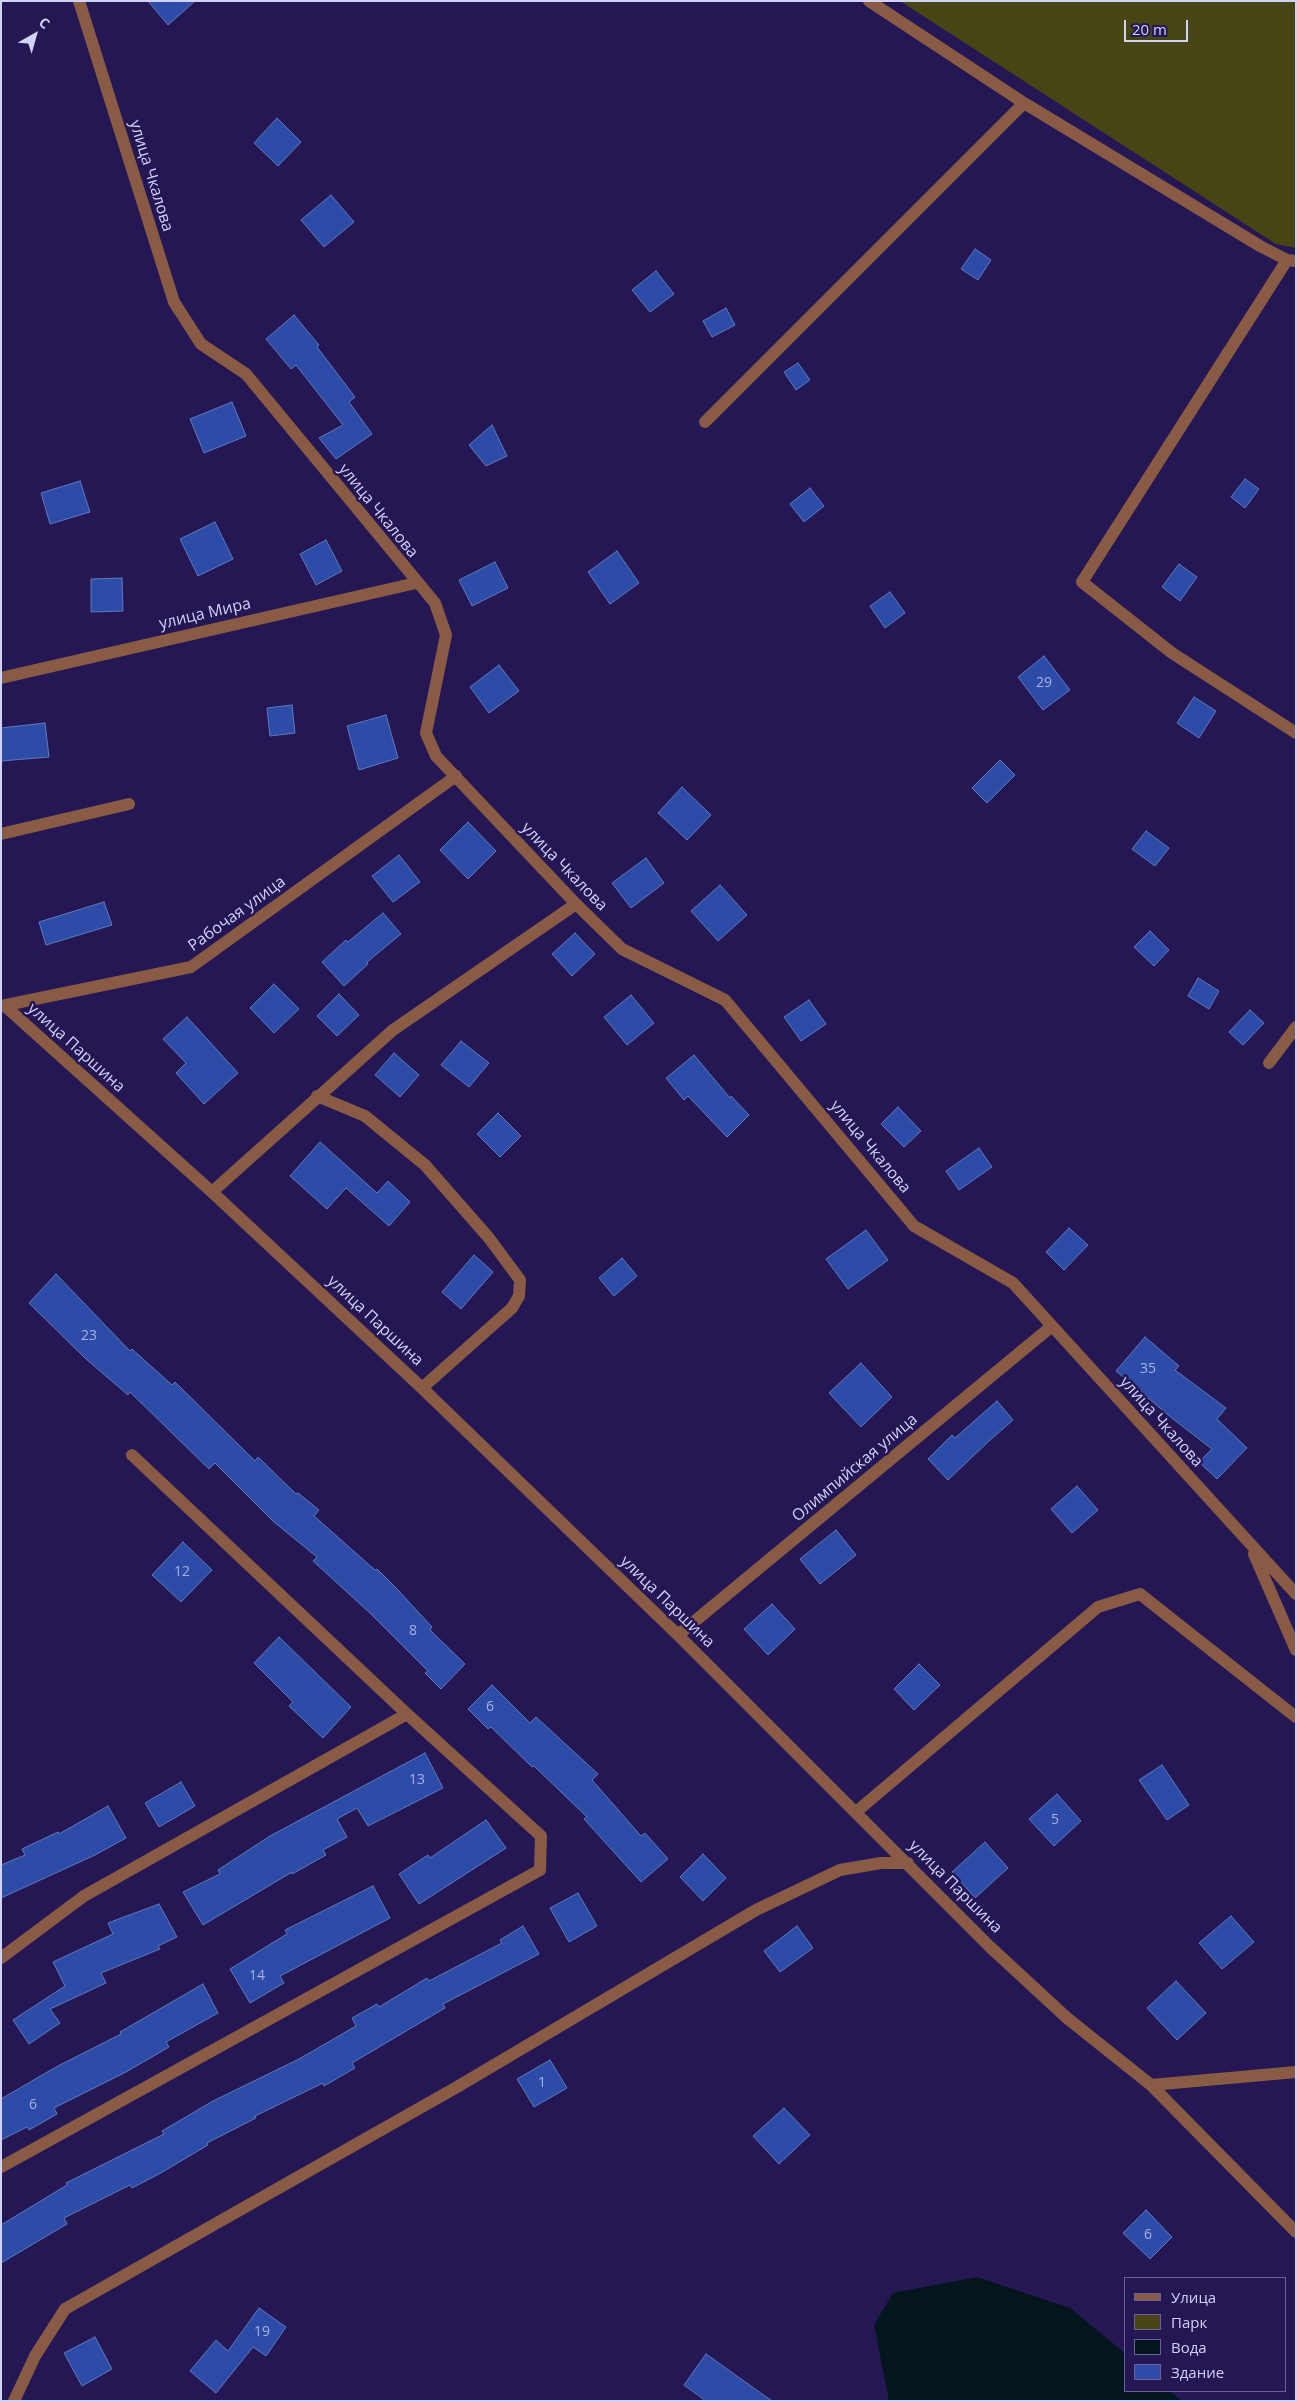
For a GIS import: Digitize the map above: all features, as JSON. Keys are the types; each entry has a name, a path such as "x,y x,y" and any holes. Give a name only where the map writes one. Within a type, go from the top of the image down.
{"street":[{"name":"улица Чкалова","path":"79,1 174,302 201,344 246,374 416,583 435,603 446,635 426,733 436,756 576,904 622,948 725,1000 914,1226 1013,1283 1296,1594"},
{"path":"869,1 1024,103 1260,246 1291,261 1082,582 1172,653 1296,733"},
{"path":"705,422 1024,103"},
{"name":"улица Мира","path":"1,678 416,583"},
{"name":"Рабочая улица","path":"3,1006 191,967 456,776"},
{"path":"1,834 130,804"},
{"path":"212,1192 317,1096 394,1030 576,904"},
{"name":"улица Паршина","path":"3,1006 212,1192 422,1388 678,1635 989,1946 1067,2018 1151,2085 1296,2232"},
{"path":"1269,1063 1296,1026"},
{"path":"317,1096 365,1116 425,1165 489,1238 520,1280 519,1296 512,1308 422,1388"},
{"name":"Олимпийская улица","path":"678,1635 1052,1326"},
{"path":"1,2168 540,1870 541,1836 407,1714 132,1455"},
{"path":"1250,1544 1296,1650"},
{"path":"856,1812 1098,1607 1140,1594 1296,1717"},
{"path":"1,1958 84,1896 407,1714"},
{"path":"14,2401 35,2356 65,2309 457,2087 756,1910 840,1870 881,1863 908,1863"},
{"path":"1151,2085 1296,2072"}],"green space":[{"path":"900,1 1296,1 1296,248 1276,244"}],"water":[{"path":"977,2277 1070,2308 1124,2352 1124,2392 1171,2392 1182,2401 889,2401 874,2325 893,2293"}],"building":[{"path":"148,1 195,1 168,25"},
{"path":"277,118 301,142 278,166 254,143"},
{"path":"331,195 354,222 324,247 301,220"},
{"path":"975,249 991,260 978,280 961,269"},
{"path":"656,271 674,294 650,312 632,290"},
{"path":"726,308 735,325 712,337 703,321"},
{"path":"294,315 319,345 317,347 355,397 349,402 372,434 336,459 319,438 343,425 296,365 291,369 266,339"},
{"path":"798,363 810,380 796,390 784,372"},
{"path":"232,402 246,436 204,453 190,419"},
{"path":"492,425 507,456 486,466 469,445"},
{"path":"1245,479 1259,489 1245,508 1231,497"},
{"path":"80,481 90,512 50,524 41,493"},
{"path":"810,488 824,506 804,522 790,504"},
{"path":"215,522 233,559 198,576 180,539"},
{"path":"326,540 342,571 316,585 300,554"},
{"path":"617,551 639,583 610,604 588,572"},
{"path":"495,562 508,588 472,606 459,580"},
{"path":"1179,564 1197,577 1180,601 1162,587"},
{"path":"122,578 123,611 91,612 91,579"},
{"path":"890,592 905,613 885,628 870,606"},
{"path":"1044,656 1070,690 1043,710 1018,677"},
{"path":"499,665 519,691 489,713 470,687"},
{"path":"1194,697 1216,711 1199,738 1177,723"},
{"path":"292,705 295,733 270,736 267,708"},
{"path":"386,715 398,758 359,770 347,726"},
{"path":"45,723 49,757 1,761 1,728"},
{"path":"1000,760 1015,775 987,803 972,788"},
{"path":"682,787 711,815 687,840 658,813"},
{"path":"468,822 496,851 468,879 440,850"},
{"path":"1146,831 1169,848 1155,866 1132,849"},
{"path":"399,855 420,882 393,902 372,876"},
{"path":"646,858 664,883 631,908 612,883"},
{"path":"720,885 747,915 718,941 691,911"},
{"path":"104,902 112,925 46,945 39,922"},
{"path":"383,913 401,934 367,962 368,964 344,986 322,962 346,940 348,942"},
{"path":"1150,931 1169,950 1154,966 1134,947"},
{"path":"575,933 595,954 572,976 552,954"},
{"path":"1198,978 1219,991 1209,1009 1188,996"},
{"path":"274,984 299,1009 274,1033 250,1008"},
{"path":"339,994 359,1015 337,1036 317,1016"},
{"path":"631,995 654,1023 627,1045 604,1017"},
{"path":"809,1000 826,1024 801,1041 784,1017"},
{"path":"1250,1010 1264,1023 1243,1045 1229,1032"},
{"path":"187,1017 238,1073 204,1104 176,1073 186,1063 163,1039"},
{"path":"461,1041 489,1063 469,1087 441,1065"},
{"path":"394,1053 419,1075 400,1097 375,1075"},
{"path":"694,1055 730,1098 731,1096 749,1115 727,1137 688,1096 684,1100 666,1078"},
{"path":"898,1107 921,1131 904,1147 881,1124"},
{"path":"498,1113 521,1136 500,1157 477,1134"},
{"path":"320,1142 377,1193 388,1181 410,1202 389,1226 346,1188 327,1209 290,1176"},
{"path":"979,1148 992,1167 959,1190 946,1171"},
{"path":"1069,1228 1088,1245 1064,1270 1046,1252"},
{"path":"866,1230 888,1260 848,1289 826,1259"},
{"path":"474,1255 493,1272 461,1309 442,1292"},
{"path":"622,1258 637,1276 614,1296 599,1278"},
{"path":"56,1274 130,1351 132,1349 172,1385 175,1382 255,1461 258,1457 296,1494 298,1493 319,1510 314,1516 375,1570 377,1569 397,1589 432,1627 430,1630 465,1664 441,1689 425,1673 428,1671 371,1614 313,1561 317,1557 274,1522 215,1463 209,1469 130,1392 128,1395 86,1359 29,1303"},
{"path":"1145,1337 1179,1366 1175,1370 1226,1408 1217,1419 1247,1448 1217,1479 1199,1462 1212,1449 1116,1371"},
{"path":"861,1363 892,1397 861,1427 829,1393"},
{"path":"997,1401 1013,1420 948,1480 928,1459 952,1435 955,1438"},
{"path":"1077,1486 1098,1510 1072,1533 1051,1509"},
{"path":"836,1530 856,1555 820,1584 800,1559"},
{"path":"183,1542 212,1570 181,1602 152,1575"},
{"path":"772,1604 795,1629 768,1655 744,1629"},
{"path":"279,1637 351,1707 323,1738 289,1706 293,1702 254,1663"},
{"path":"919,1664 940,1685 914,1710 894,1689"},
{"path":"492,1685 530,1723 536,1717 598,1774 592,1780 641,1836 645,1833 668,1859 641,1882 584,1819 587,1817 534,1766 532,1767 491,1727 488,1729 468,1709"},
{"path":"425,1753 443,1788 368,1826 357,1808 337,1819 347,1837 323,1850 326,1855 292,1874 292,1872 203,1925 183,1892 220,1874 218,1870 270,1836"},
{"path":"1162,1765 1189,1805 1167,1820 1139,1780"},
{"path":"181,1782 195,1806 159,1827 145,1803"},
{"path":"1057,1794 1081,1821 1054,1846 1029,1819"},
{"path":"108,1806 126,1838 95,1855 1,1898 1,1865 25,1855 22,1849 58,1832 59,1834"},
{"path":"486,1820 506,1848 419,1904 399,1874 428,1855 430,1858"},
{"path":"985,1842 1008,1868 975,1898 952,1872"},
{"path":"703,1854 726,1878 703,1901 680,1877"},
{"path":"373,1886 390,1918 280,1976 284,1983 250,2003 230,1969 287,1934 285,1930"},
{"path":"578,1893 597,1926 569,1942 550,1908"},
{"path":"159,1904 177,1937 158,1946 160,1949 101,1973 106,1983 50,2009 60,2023 29,2044 13,2020 65,1986 53,1962 113,1934 108,1923"},
{"path":"1231,1916 1254,1942 1222,1969 1199,1943"},
{"path":"523,1926 539,1954 443,2004 445,2008 352,2063 355,2068 324,2086 323,2083 255,2116 256,2118 207,2143 208,2145 159,2174 132,2188 130,2185 64,2218 67,2224 1,2263 1,2225 67,2185 66,2183 164,2134 162,2131 213,2101 299,2059 356,2026 352,2018 377,2004 379,2007 427,1978 429,1981 502,1943 500,1940"},
{"path":"797,1926 813,1948 780,1972 764,1951"},
{"path":"1176,1981 1206,2013 1177,2040 1147,2008"},
{"path":"203,1984 218,2013 166,2042 169,2047 126,2072 54,2108 57,2114 29,2130 27,2127 1,2140 1,2099 56,2067 121,2034 120,2032"},
{"path":"550,2060 567,2088 534,2107 517,2079"},
{"path":"784,2108 810,2135 779,2164 753,2136"},
{"path":"1146,2210 1172,2237 1150,2259 1123,2233"},
{"path":"259,2308 286,2327 266,2356 253,2347 216,2393 190,2371 216,2340 228,2351"},
{"path":"95,2337 112,2369 82,2386 64,2353"},
{"path":"706,2354 772,2401 706,2401 684,2385"}]}
